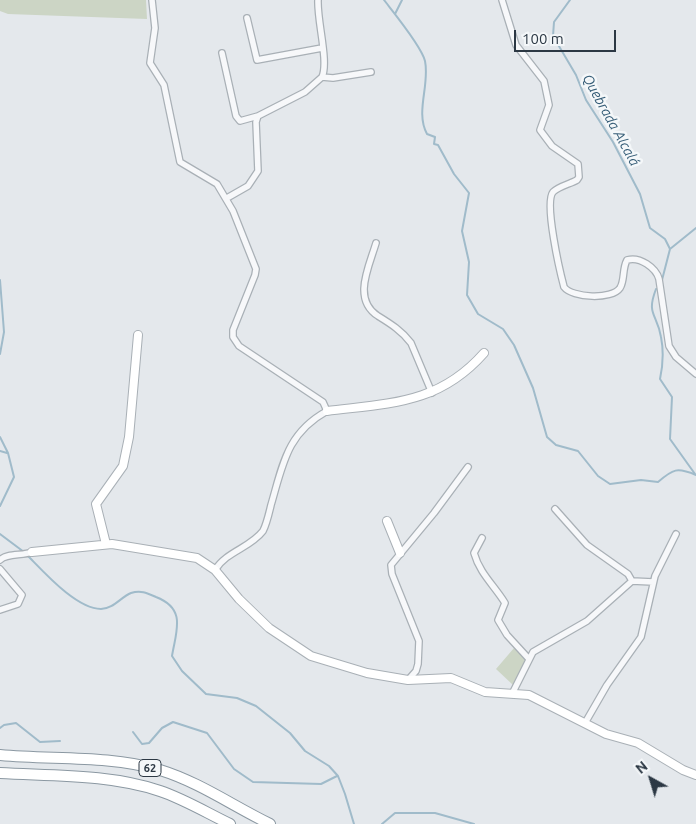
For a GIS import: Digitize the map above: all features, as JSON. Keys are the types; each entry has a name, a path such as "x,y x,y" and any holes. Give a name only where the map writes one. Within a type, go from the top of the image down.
{"highway":[{"name":"62","path":"0,755 98,759 160,770 188,781 270,824"},
{"name":"62","path":"0,773 93,779 139,785 161,791 230,824"}],"street":[{"path":"152,0 155,28 150,63 164,85 180,162 212,180 227,198 256,270 233,330 233,338 239,346 323,402 327,411"},
{"path":"222,53 236,116 240,121 258,116 305,92 322,77 325,68 318,22 318,0"},
{"path":"502,0 516,45 544,81 549,100 540,130 552,146 578,164 579,177 577,180 555,190 551,197 554,235 564,287 575,293 601,297 611,295 620,288 627,260 637,259 653,268 657,272 659,279 669,346 676,357 696,374"},
{"path":"247,18 257,60 322,48"},
{"path":"322,77 333,78 371,72"},
{"path":"227,198 248,186 258,171 256,122 258,116"},
{"path":"376,243 364,284 363,291 366,305 372,312 406,336 411,343 432,393"},
{"path":"106,544 96,504 123,466 129,437 138,335"},
{"path":"215,570 223,559 256,538 263,531 285,458 293,440 309,422 327,411 382,404 432,393 471,368 484,352"},
{"path":"408,680 416,671 418,664 419,641 392,574 393,561 434,513 468,467"},
{"path":"555,509 587,545 628,574 632,581"},
{"path":"387,521 400,553"},
{"path":"585,723 607,685 641,637 653,582 676,534"},
{"path":"482,538 474,554 478,567 505,603 498,620 507,635 529,659"},
{"path":"0,560 4,556 106,544 185,555 202,560 215,570 239,598 270,628 311,656 367,673 408,680 450,678 481,691 529,695 606,734 638,743 683,770 696,775"},
{"path":"0,569 22,595 18,604 0,610"},
{"path":"512,694 529,659 540,647 586,621 632,581 653,582"}],"green space":[{"path":"0,0 146,0 147,19 8,14 0,11"},
{"path":"514,648 526,659 513,685 496,669"}],"waterway":[{"path":"384,0 401,21 425,61 426,79 422,117 427,134 435,137 434,144 438,145 454,174 469,193 462,231 469,262 467,295 478,314 503,329 514,345 533,388 547,437 556,445 578,451 598,476 610,484 641,480 658,482 668,474 680,470 696,475"},
{"path":"395,14 402,0"},
{"name":"Quebrada Alcalá","path":"570,0 554,22 553,36 576,75 586,100 613,142 640,194 650,228 665,239 670,249"},
{"name":"Quebrada Alcalá","path":"662,280 670,249 696,228"},
{"path":"0,280 4,332 0,354"},
{"path":"656,289 652,309 662,343 663,358 660,379 672,397 670,439 695,474"},
{"path":"0,437 8,453 14,477 0,506"},
{"path":"0,451 7,453"},
{"path":"0,534 24,552"},
{"path":"27,555 61,588 81,603 91,607 105,608 131,593 138,592 147,593 166,602 176,614 177,630 172,656 182,671 206,694 237,698 256,706 290,733 305,751 329,766 338,776 354,824"},
{"path":"133,732 142,744 149,743 162,728 173,722 207,733 234,769 253,782 321,784 337,776"},
{"path":"0,728 4,725 16,723 40,742 60,741"},
{"path":"382,824 395,813 435,813 474,824"}]}
